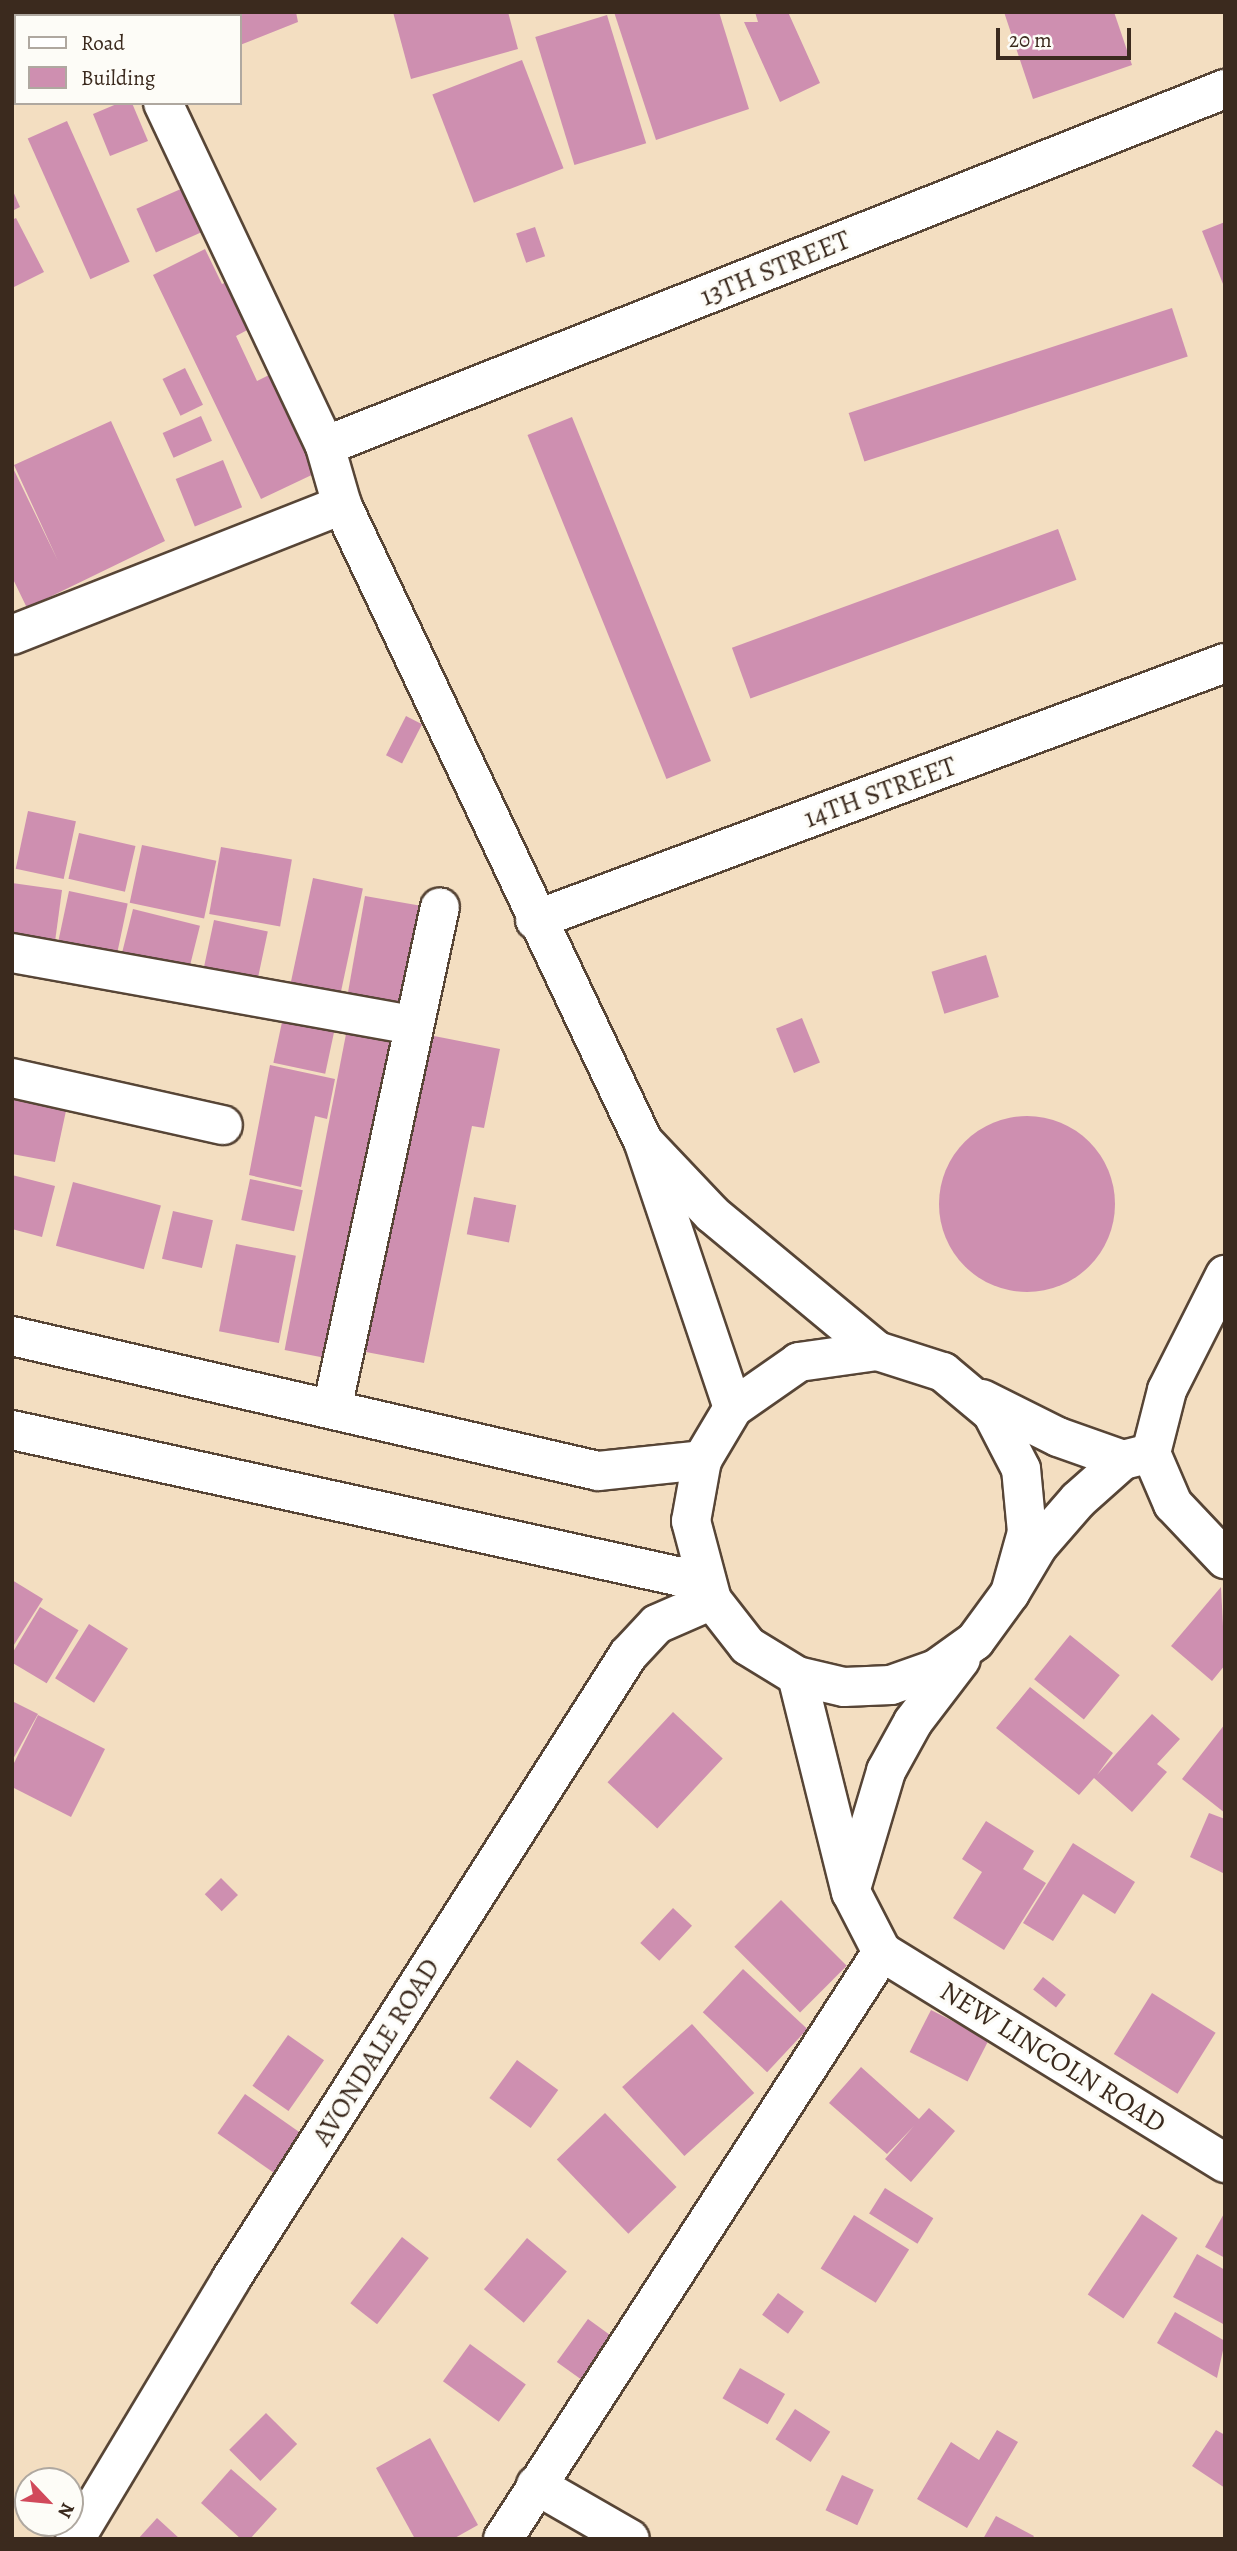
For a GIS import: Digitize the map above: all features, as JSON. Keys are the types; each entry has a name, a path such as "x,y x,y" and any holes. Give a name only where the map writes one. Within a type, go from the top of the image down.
{"street":[{"name":"13TH STREET","path":"325,446 1225,89"},
{"path":"164,105 325,446 342,505 535,920 643,1141 733,1408"},
{"path":"12,635 342,505"},
{"name":"14TH STREET","path":"535,920 1225,663"},
{"path":"332,1409 440,907"},
{"path":"12,953 414,1026"},
{"path":"12,1078 223,1125"},
{"path":"643,1141 712,1214 877,1351 943,1372 996,1408 1137,1456 1172,1504 1225,1559"},
{"path":"851,1892 886,1771 913,1722 1010,1593 1038,1546 1137,1456 1225,1275"},
{"path":"12,1336 598,1471 702,1460"},
{"path":"877,1351 799,1362 733,1408 702,1460 691,1521 708,1591 748,1646 797,1676 844,1687 891,1685 936,1669 975,1641"},
{"path":"943,1372 992,1413 1021,1469 1027,1532 1010,1593"},
{"path":"12,1430 708,1591"},
{"name":"AVONDALE ROAD","path":"75,2539 239,2268 628,1655 657,1624 708,1591"},
{"path":"502,2539 882,1952 851,1892 797,1676"},
{"name":"NEW LINCOLN ROAD","path":"882,1952 1225,2162"},
{"path":"536,2485 630,2539"}],"building":[{"path":"296,12 298,22 242,44 242,14 218,14"},
{"path":"393,12 508,12 518,49 411,79"},
{"path":"614,12 719,12 749,109 656,140"},
{"path":"755,12 788,12 820,83 780,102 744,22 758,22"},
{"path":"1004,12 1114,12 1132,65 1033,99"},
{"path":"607,15 646,143 574,165 535,37"},
{"path":"522,60 564,168 474,203 432,94"},
{"path":"114,105 133,105 148,141 110,156 93,114"},
{"path":"67,121 130,262 90,279 28,138"},
{"path":"183,188 203,232 156,253 136,209"},
{"path":"12,189 20,207 12,211"},
{"path":"16,218 44,272 12,288 12,220"},
{"path":"1225,222 1225,289 1202,231"},
{"path":"535,227 545,256 526,263 516,234"},
{"path":"205,249 222,284 231,280 253,327 236,336 257,381 271,374 318,472 261,499 153,275"},
{"path":"1172,308 1188,357 864,462 849,413"},
{"path":"185,368 203,405 181,416 163,379"},
{"path":"201,416 212,441 174,458 163,433"},
{"path":"572,417 711,761 666,779 527,435"},
{"path":"111,421 165,541 27,608 12,577 12,466 58,561 14,465"},
{"path":"223,460 242,507 195,526 176,479"},
{"path":"1058,529 1076,580 750,698 732,648"},
{"path":"406,716 422,724 402,763 386,755"},
{"path":"28,811 76,821 64,879 16,869"},
{"path":"79,833 136,846 125,892 68,879"},
{"path":"142,845 216,861 204,919 130,903"},
{"path":"221,847 292,860 280,926 209,914"},
{"path":"313,878 363,889 339,1003 289,992"},
{"path":"12,883 62,890 54,949 12,944"},
{"path":"69,891 128,903 115,961 57,949"},
{"path":"365,896 432,908 412,1023 345,1011"},
{"path":"133,909 200,926 186,980 119,963"},
{"path":"214,920 268,931 254,996 200,985"},
{"path":"986,955 999,997 944,1014 931,972"},
{"path":"285,1008 337,1019 325,1074 273,1063"},
{"path":"802,1018 820,1063 794,1073 776,1028"},
{"path":"347,1029 410,1041 347,1362 285,1350"},
{"path":"429,1035 500,1049 484,1128 472,1126 424,1363 366,1352"},
{"path":"270,1065 335,1079 327,1119 315,1116 301,1187 249,1175"},
{"path":"12,1095 67,1106 55,1162 12,1154"},
{"path":"1027,1116 1061,1123 1089,1142 1108,1170 1115,1204 1108,1238 1089,1266 1061,1285 1027,1292 993,1285 965,1266 946,1238 939,1204 946,1170 965,1142 993,1123"},
{"path":"12,1175 55,1186 42,1237 12,1229"},
{"path":"250,1179 303,1190 294,1231 241,1220"},
{"path":"73,1182 161,1206 144,1269 56,1246"},
{"path":"474,1197 516,1205 509,1243 467,1234"},
{"path":"173,1211 213,1220 202,1268 162,1259"},
{"path":"236,1244 296,1256 279,1343 219,1331"},
{"path":"12,1580 43,1599 12,1648"},
{"path":"1221,1587 1225,1665 1212,1681 1171,1646"},
{"path":"40,1607 79,1630 47,1683 12,1663 12,1654"},
{"path":"89,1624 128,1648 94,1703 55,1678"},
{"path":"1070,1635 1120,1675 1084,1720 1034,1679"},
{"path":"1030,1687 1113,1753 1097,1775 1152,1714 1180,1739 1157,1764 1167,1772 1132,1812 1094,1778 1079,1795 996,1728"},
{"path":"12,1701 38,1714 12,1761"},
{"path":"673,1712 723,1758 657,1829 608,1782"},
{"path":"38,1715 105,1749 71,1817 12,1787 12,1767"},
{"path":"1225,1724 1225,1813 1182,1779"},
{"path":"1209,1813 1225,1819 1225,1874 1190,1857"},
{"path":"986,1821 1034,1851 1023,1869 1046,1883 1004,1950 953,1918 982,1872 962,1859"},
{"path":"1073,1843 1135,1882 1115,1914 1083,1894 1053,1941 1023,1923"},
{"path":"221,1878 238,1895 222,1911 205,1894"},
{"path":"781,1900 847,1966 800,2012 734,1947"},
{"path":"673,1908 692,1926 659,1961 640,1943"},
{"path":"743,1969 807,2029 767,2072 703,2012"},
{"path":"1043,1977 1066,1995 1056,2007 1033,1990"},
{"path":"1152,1993 1216,2033 1177,2094 1114,2054"},
{"path":"931,2010 989,2040 968,2081 910,2052"},
{"path":"692,2024 754,2093 684,2156 622,2087"},
{"path":"288,2035 324,2060 288,2111 252,2086"},
{"path":"517,2060 558,2090 531,2128 489,2098"},
{"path":"861,2067 919,2119 929,2108 955,2131 911,2182 885,2159 914,2126 887,2154 829,2103"},
{"path":"245,2094 306,2136 278,2176 217,2133"},
{"path":"605,2113 677,2187 628,2234 557,2160"},
{"path":"885,2188 933,2218 917,2244 869,2213"},
{"path":"1225,2212 1225,2258 1205,2247"},
{"path":"1142,2214 1178,2238 1123,2318 1088,2294"},
{"path":"854,2215 909,2249 876,2303 821,2268"},
{"path":"402,2237 429,2258 377,2324 350,2303"},
{"path":"527,2238 567,2271 524,2323 484,2289"},
{"path":"1197,2254 1225,2270 1225,2325 1173,2297"},
{"path":"778,2293 804,2312 788,2334 762,2315"},
{"path":"1175,2312 1225,2341 1217,2378 1157,2343"},
{"path":"588,2319 613,2337 582,2380 557,2362"},
{"path":"470,2344 526,2385 499,2422 443,2381"},
{"path":"740,2368 785,2394 768,2424 722,2398"},
{"path":"795,2409 830,2432 811,2462 775,2439"},
{"path":"266,2413 297,2444 260,2481 229,2450"},
{"path":"997,2430 1018,2442 967,2528 917,2499 951,2442 979,2460"},
{"path":"1216,2430 1225,2435 1225,2488 1192,2466"},
{"path":"430,2438 478,2525 453,2539 415,2539 376,2468"},
{"path":"231,2469 277,2509 250,2539 241,2539 201,2503"},
{"path":"842,2475 874,2490 857,2525 826,2510"},
{"path":"996,2516 1034,2536 1032,2539 983,2539"},
{"path":"157,2518 180,2539 138,2539"}]}
